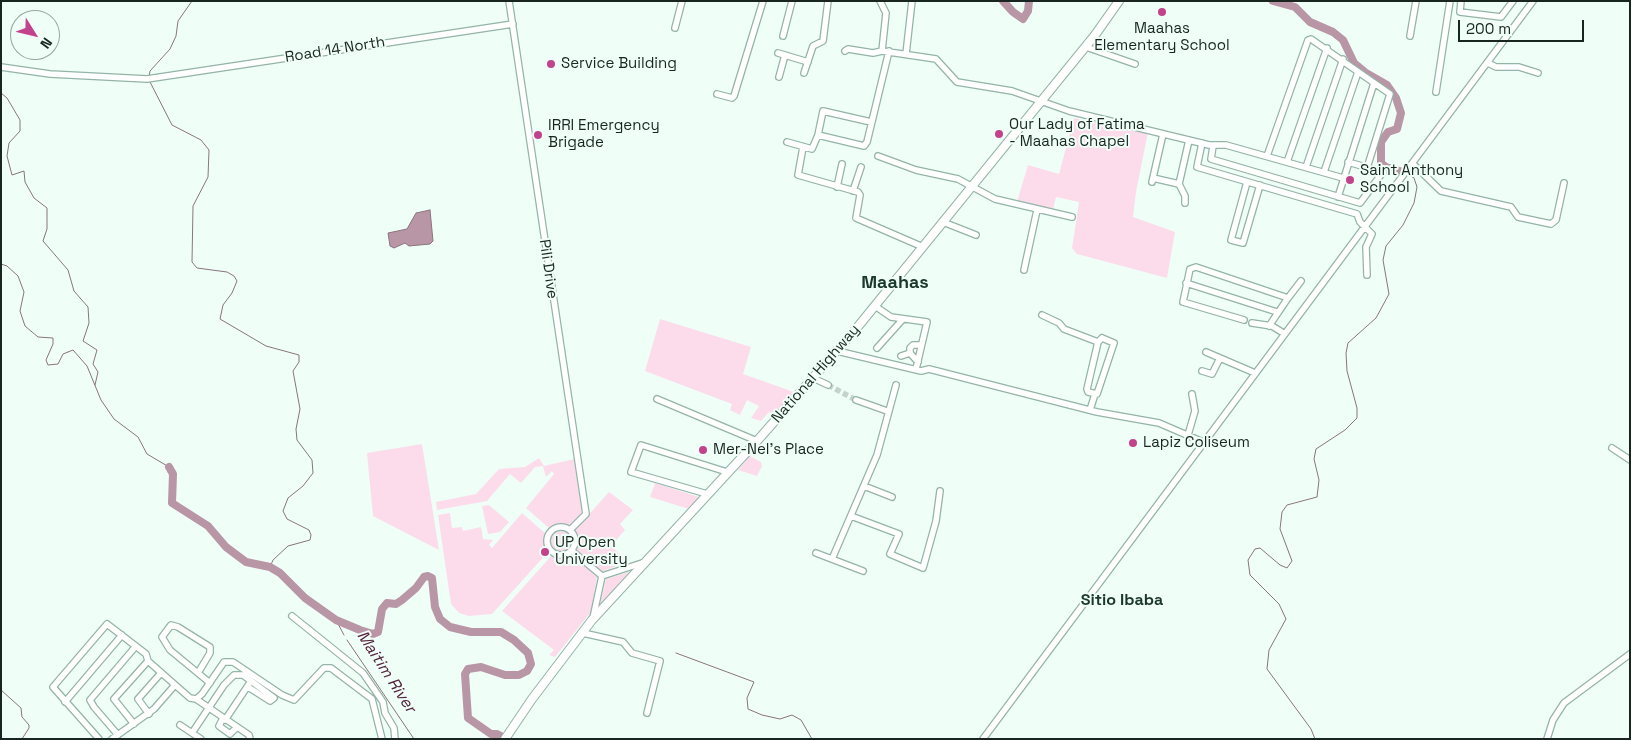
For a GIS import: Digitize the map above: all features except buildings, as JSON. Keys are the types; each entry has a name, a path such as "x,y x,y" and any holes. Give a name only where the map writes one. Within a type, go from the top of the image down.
{"main road":[{"name":"National Highway","path":"507,737 592,620 837,351 1042,102 1086,47 1117,2"}],"street":[{"name":"Pili Drive","path":"509,1 586,514 570,530"},
{"path":"674,28 682,1"},
{"path":"717,94 732,98 734,96 763,1"},
{"path":"783,36 792,1"},
{"path":"804,74 813,46 823,41 828,1"},
{"path":"880,1 886,13 882,52"},
{"path":"906,54 912,1"},
{"path":"1410,36 1416,1"},
{"path":"1436,92 1450,1"},
{"path":"1461,1 1460,12 1501,17 1513,1"},
{"path":"983,739 1533,1"},
{"name":"Road 14 North","path":"1,67 50,74 147,79 513,24"},
{"path":"1267,156 1308,40 1311,39 1343,59 1374,84 1390,94 1367,168"},
{"path":"1086,47 1135,64"},
{"path":"1287,162 1327,48"},
{"path":"845,51 848,49 889,51 936,59 957,82 1012,91 1069,111 1213,146 1226,145 1343,178"},
{"path":"818,135 864,146 867,142 889,51"},
{"path":"778,53 808,62"},
{"path":"779,77 785,55"},
{"path":"1306,167 1343,59"},
{"path":"1488,63 1496,67 1519,67 1538,73"},
{"path":"1324,172 1358,72"},
{"path":"1338,197 1374,84"},
{"path":"787,142 812,149 818,135 823,111 871,122"},
{"path":"1163,134 1153,180 1179,184"},
{"path":"1185,203 1185,196 1179,184 1189,140"},
{"path":"1202,143 1197,167 1356,213 1365,228 1372,234 1366,246 1367,275"},
{"path":"1213,146 1211,159 1360,203 1383,172 1348,162"},
{"path":"803,147 798,175 853,191 860,195 856,218 923,247"},
{"path":"878,156 916,170 958,179 995,199 1072,217"},
{"path":"837,187 842,164"},
{"path":"1412,164 1440,191 1511,207 1518,217 1551,224 1556,220 1564,183"},
{"path":"853,191 861,167"},
{"path":"1247,182 1231,240 1243,243 1260,185"},
{"path":"1024,270 1036,210"},
{"path":"943,222 976,235"},
{"path":"1244,320 1183,302 1190,269 1196,267 1288,298"},
{"path":"1270,326 1277,312 1301,282"},
{"path":"1186,283 1277,312"},
{"path":"875,306 888,316 927,322 916,369"},
{"path":"1042,315 1059,323 1064,330 1098,342"},
{"path":"878,348 903,318"},
{"path":"1252,322 1270,326 1285,334"},
{"path":"1102,338 1114,343 1100,392 1094,393 1087,389 1098,342 1102,338"},
{"path":"901,356 910,352 913,345 922,345"},
{"path":"837,351 916,369 936,371 1088,410 1159,424 1203,442"},
{"path":"910,352 918,362"},
{"path":"1206,352 1255,373"},
{"path":"1202,372 1212,374 1220,358"},
{"path":"813,378 828,385"},
{"path":"832,559 877,455 887,411 896,385"},
{"path":"1088,410 1094,393"},
{"path":"1188,435 1195,412 1192,394"},
{"path":"657,399 757,441"},
{"path":"856,400 887,411"},
{"path":"707,494 631,472 640,445 727,472"},
{"path":"1612,448 1630,460"},
{"path":"864,486 892,497"},
{"path":"851,516 898,534 890,554 923,568 936,521 940,491"},
{"path":"563,527 570,530 575,540 571,550 564,555 550,550 547,542 549,534 555,528 563,527"},
{"path":"571,550 602,576"},
{"path":"816,553 863,571"},
{"path":"602,576 642,564"},
{"path":"592,620 602,576"},
{"path":"292,616 363,673 383,702 385,714 394,728 395,739"},
{"path":"99,739 53,687 107,624 146,654 148,661 190,698 196,699 249,735 250,739"},
{"path":"198,673 210,653 210,647 170,624 162,637 170,650 210,683"},
{"path":"583,632 623,642 632,653 660,661 647,713"},
{"path":"65,702 122,635"},
{"path":"118,735 90,700 136,646"},
{"path":"1547,739 1551,725 1564,703 1630,654"},
{"path":"134,724 114,700 148,661"},
{"path":"196,699 210,683 224,662 228,661 243,668 288,699 294,700 324,668 331,668 372,699 382,739"},
{"path":"149,714 138,699 161,673"},
{"path":"192,733 231,677 239,674 252,681 274,698 270,701 248,687"},
{"path":"237,727 230,734 219,726 252,681"},
{"path":"112,739 149,714 175,685"},
{"path":"180,725 200,739"}],"shaded area":[{"path":"1074,118 1148,132 1133,217 1175,232 1167,278 1077,254 1072,248 1079,202 1056,197 1052,214 1016,205 1028,165 1059,174"},
{"path":"430,210 433,241 430,244 409,246 405,243 394,248 390,246 388,233 407,229 416,213"},
{"path":"660,319 751,347 743,374 794,392 775,414 769,412 761,421 751,418 759,406 747,400 740,415 730,410 732,404 645,371"},
{"path":"422,444 439,550 373,516 367,453"},
{"path":"750,456 761,462 762,466 757,476 738,470"},
{"path":"539,458 544,466 574,459 582,514 570,527 560,525 550,529 526,508 554,474 552,471 546,477 543,466 535,467 521,483 510,474 487,501 437,510 436,502 476,494 499,469 525,467"},
{"path":"655,483 702,498 689,509 650,497"},
{"path":"609,492 633,510 620,524 625,530 611,546 625,559 619,565 602,572 575,549 577,540 574,531"},
{"path":"489,505 509,522 500,532 488,534 482,506"},
{"path":"450,513 452,528 462,527 463,531 481,527 483,539 493,540 489,545 492,548 522,513 546,534 545,543 548,552 492,614 469,616 459,613 451,604 438,515"},
{"path":"561,531 568,534 571,541 568,548 561,551 554,548 551,541 554,534"},
{"path":"570,554 597,577 591,612 555,657 549,655 554,650 502,611 552,555 561,557"},
{"path":"629,572 600,605 606,579"}],"waterway":[{"path":"149,77 150,71 170,49 176,36 178,21 192,1"},
{"path":"1003,1 1023,19 1028,11 1029,1"},
{"path":"1273,1 1295,7 1310,22 1333,32 1343,40 1354,63 1366,73 1387,85 1396,98 1401,113 1397,129 1388,132 1381,142 1381,163 1386,167 1403,172"},
{"path":"149,80 172,125 201,140 209,150 208,177 193,206 192,262 197,268 227,272 234,276 237,281 232,293 223,305 220,319 266,346 299,355 299,362 293,371 300,409 296,429 297,440 312,460 313,473 303,486 288,498 283,511 287,519 309,530 311,535 310,540 288,546 273,560 270,567"},
{"path":"1,93 7,98 20,120 20,131 9,143 7,156 12,175 24,171 25,182 34,198 47,208 47,229 43,241 68,270 74,291 88,307 89,323 83,341 97,350 93,364 98,372 95,385"},
{"path":"1315,739 1311,729 1267,669 1269,650 1286,619 1279,604 1250,575 1248,560 1255,549 1260,548 1280,565 1287,568 1292,561 1280,529 1282,512 1287,505 1317,497 1319,480 1314,459 1316,449 1345,430 1357,418 1357,408 1347,371 1346,353 1348,343 1376,318 1389,294 1383,260 1386,246 1403,225 1414,203 1417,187 1414,178 1406,173"},
{"name":"Maitim River","path":"1,264 7,266 18,276 24,292 20,311 25,326 38,337 53,338 53,344 46,360 48,365 58,364 63,354 73,350 87,366 101,400 114,419 138,437 147,454 169,467"},
{"name":"Maitim River","path":"169,467 173,474 172,503 208,526 226,547 246,562 270,567 280,573 305,598 336,620 373,634 378,632 382,609 387,603 396,604 416,588 424,577 428,576 432,578 435,607 440,619 450,627 471,632 501,632 514,640 528,653 531,664 527,671 519,675 505,675 481,667 468,669 465,674 468,718 491,734 497,734 506,739"},
{"name":"Maitim River","path":"336,620 344,635"},
{"name":"Maitim River","path":"347,640 414,739"},
{"path":"676,653 754,682 747,698 748,709 762,715 780,719 792,715 801,720 812,739"},
{"path":"1,690 21,708 22,717 29,725 22,739"}],"tunnel":[{"path":"828,385 856,400"}],"place":[{"name":"Maahas Elementary School","path":"1162,12"},
{"name":"Service Building","path":"551,64"},
{"name":"Our Lady of Fatima - Maahas Chapel","path":"999,134"},
{"name":"IRRI Emergency Brigade","path":"538,135"},
{"name":"Saint Anthony School","path":"1350,180"},
{"name":"Lapiz Coliseum","path":"1133,443"},
{"name":"Mer-Nel's Place","path":"703,450"},
{"name":"UP Open University","path":"545,552"}],"district":[{"name":"Maahas","path":"895,283"},
{"name":"Sitio Ibaba","path":"1122,601"}]}
